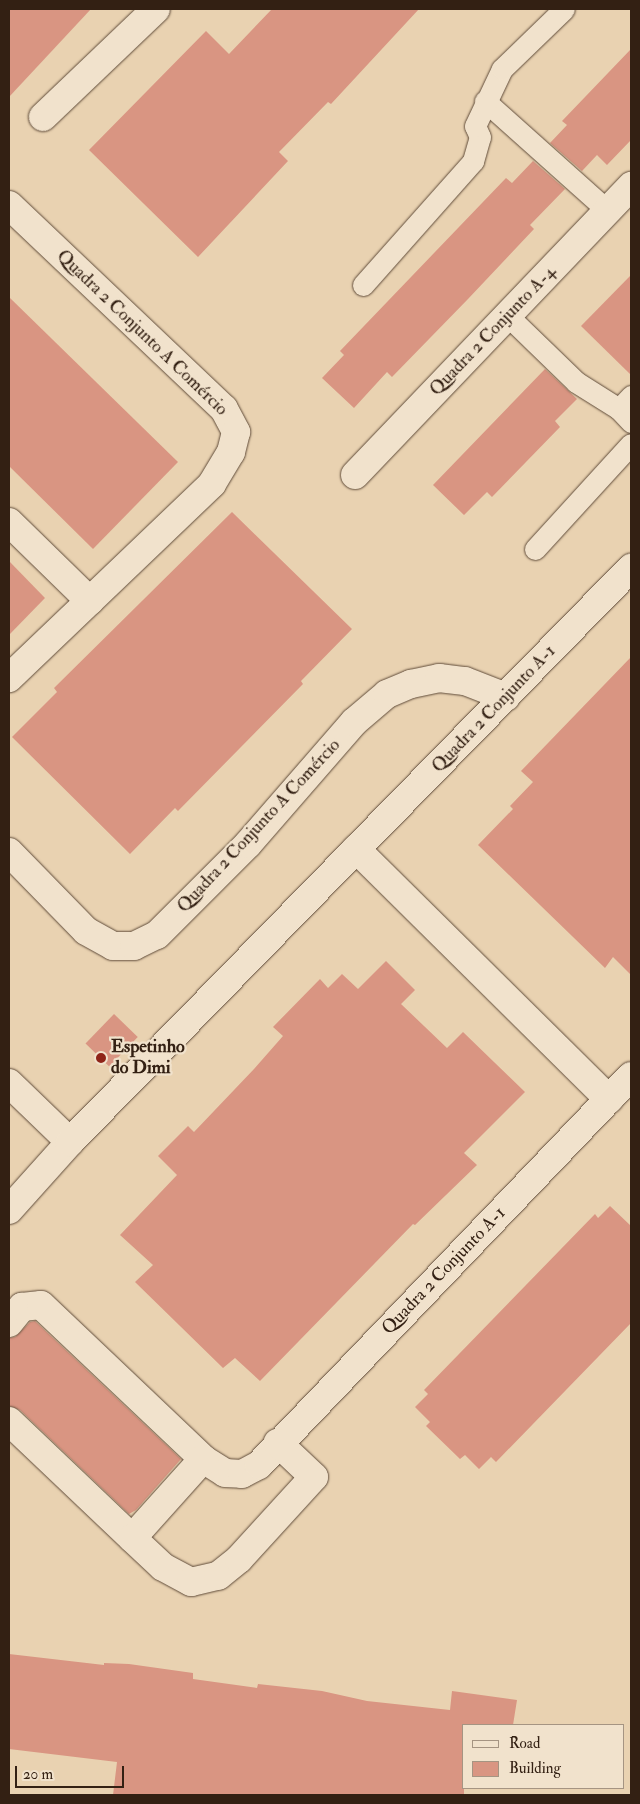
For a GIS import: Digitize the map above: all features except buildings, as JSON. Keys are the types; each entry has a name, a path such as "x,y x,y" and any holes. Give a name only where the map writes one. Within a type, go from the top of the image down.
{"street":[{"path":"43,117 156,9"},
{"name":"Quadra 2 Conjunto A-4","path":"355,475 631,186"},
{"name":"Quadra 2 Conjunto A Comércio","path":"9,205 224,409 236,432 231,452 212,484 9,678"},
{"path":"9,522 90,601"},
{"name":"Quadra 2 Conjunto A-1","path":"9,1210 70,1142 631,568"},
{"name":"Quadra 2 Conjunto A Comércio","path":"9,852 86,931 113,946 134,946 157,935 248,844 354,722 387,694 411,684 439,678 465,682 506,696"},
{"path":"356,849 609,1099"},
{"name":"Quadra 2 Conjunto A-1","path":"9,1324 22,1307 32,1304 50,1312 203,1459 225,1472 242,1474 259,1465 631,1076"},
{"path":"9,1083 70,1142"},
{"path":"9,1421 163,1568 191,1582 218,1576 273,1525 314,1477 278,1443"},
{"path":"132,1538 203,1459"}],"lane":[{"path":"363,285 473,161 480,137 475,126 485,101 502,69 564,9"},
{"path":"485,101 608,211"},
{"path":"508,316 576,382 627,409"},
{"path":"535,549 631,444"}],"place":[{"name":"Espetinho do Dimi","path":"101,1058"}]}
